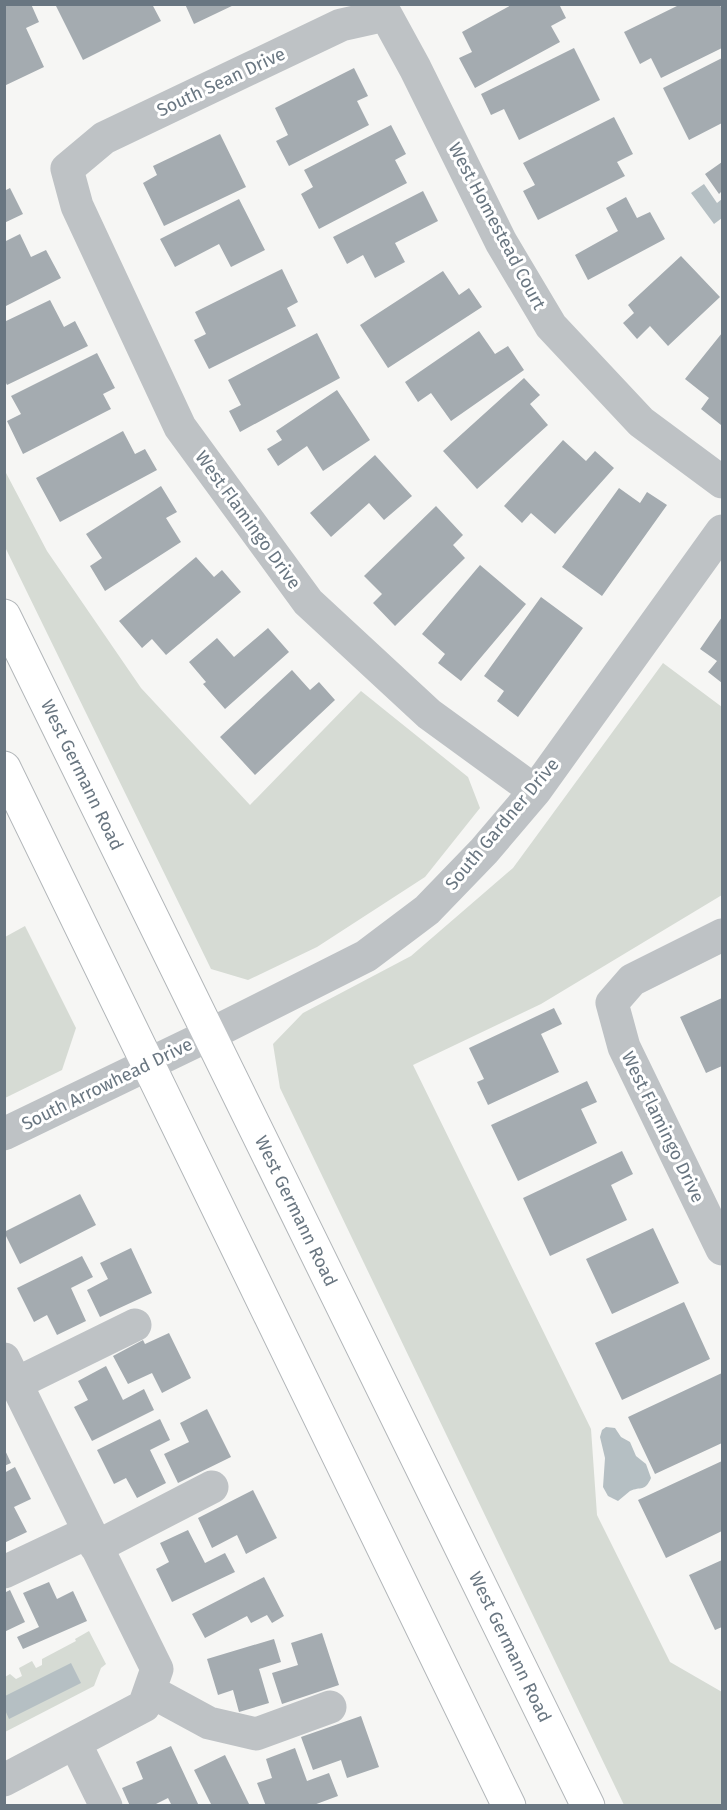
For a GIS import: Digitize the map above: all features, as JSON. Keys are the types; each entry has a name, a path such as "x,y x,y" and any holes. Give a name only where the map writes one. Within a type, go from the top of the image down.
{"main road":[{"name":"West Germann Road","path":"4,616 588,1806"},
{"path":"4,768 509,1806"}],"street":[{"name":"South Sean Drive","path":"67,169 104,138 341,25 386,15"},
{"name":"West Homestead Court","path":"386,15 415,68 501,242 551,326 641,422 723,482"},
{"name":"West Flamingo Drive","path":"67,169 77,206 180,427 308,602 429,714 535,791"},
{"name":"South Gardner Drive","path":"209,1035 366,956 427,910 484,851 535,791 723,531"},
{"name":"West Flamingo Drive","path":"723,935 632,980 612,1003 624,1047 723,1250"},
{"name":"South Arrowhead Drive","path":"4,1134 209,1035"},
{"path":"4,1780 144,1706 158,1669 9,1371 135,1325"},
{"path":"4,1572 92,1539 212,1487"},
{"path":"150,1691 209,1723 256,1734 330,1707"},
{"path":"75,1743 106,1806"}],"shaded area":[{"path":"704,184 717,203 722,199 722,218 714,224 691,193"},
{"path":"5,471 47,551 141,688 250,805 361,691 468,777 480,808 425,877 317,947 248,980 211,969 5,547"},
{"path":"663,663 722,707 722,895 541,1004 413,1065 591,1429 597,1515 670,1662 722,1692 722,1805 624,1805 280,1088 273,1044 303,1013 411,956 513,868"},
{"path":"25,926 76,1028 62,1070 5,1098 5,937"},
{"path":"606,1427 615,1428 621,1437 630,1442 636,1456 646,1464 651,1478 645,1487 630,1491 618,1501 608,1496 603,1487 605,1458 600,1437 602,1430"},
{"path":"89,1631 106,1664 101,1668 94,1686 5,1732 5,1677 10,1674 16,1679 22,1676 19,1668 32,1661 36,1668 42,1665 42,1659 76,1641 75,1639"},
{"path":"71,1663 81,1683 9,1719 5,1710 5,1696"}],"building":[{"path":"4,4 31,4 39,22 26,28 44,67 4,86"},
{"path":"55,4 152,4 161,21 83,60"},
{"path":"185,4 236,4 194,24"},
{"path":"513,4 559,4 566,18 551,26 560,42 475,88 459,58 472,52 462,32"},
{"path":"681,4 720,4 722,48 661,78 651,58 640,64 624,32"},
{"path":"574,48 600,100 519,140 504,109 491,115 481,94"},
{"path":"722,58 722,123 689,140 663,88"},
{"path":"354,68 368,96 357,101 369,125 289,166 276,141 288,135 275,108"},
{"path":"614,117 633,154 617,162 625,176 538,220 523,191 535,185 523,163"},
{"path":"391,125 406,154 395,160 407,183 319,229 301,194 313,187 304,170"},
{"path":"220,134 246,187 164,226 143,183 157,175 153,166"},
{"path":"722,162 722,191 719,194 705,174"},
{"path":"10,188 23,214 4,223 4,191"},
{"path":"423,191 438,221 395,243 405,262 375,278 363,255 347,264 333,237"},
{"path":"626,197 637,218 650,212 665,239 588,280 575,255 618,231 606,208"},
{"path":"239,199 265,250 231,267 219,244 175,267 160,239"},
{"path":"20,234 31,257 46,250 61,278 4,307 4,242"},
{"path":"681,256 720,297 668,346 650,326 637,339 623,323 634,313 628,305"},
{"path":"282,269 298,302 287,308 296,326 209,369 194,340 206,334 195,312"},
{"path":"443,271 459,295 469,288 482,307 388,368 360,325"},
{"path":"50,300 64,327 75,321 88,346 7,385 4,379 4,322"},
{"path":"479,331 495,354 508,346 524,370 451,421 431,393 418,402 405,382"},
{"path":"317,333 340,378 240,432 229,411 241,405 228,380"},
{"path":"722,333 721,425 701,409 709,398 685,379"},
{"path":"97,353 115,388 103,394 111,409 23,454 7,421 21,414 11,396"},
{"path":"524,378 540,395 530,404 548,425 477,489 443,451"},
{"path":"337,390 370,440 323,471 307,446 278,466 267,449 282,440 276,431"},
{"path":"123,431 135,454 145,449 157,470 60,522 36,478"},
{"path":"563,440 586,461 595,451 614,468 555,534 531,513 522,523 504,506"},
{"path":"375,455 412,496 384,520 369,503 331,537 310,513"},
{"path":"161,486 177,512 166,518 181,542 105,591 90,566 102,558 86,534"},
{"path":"619,488 640,503 647,492 667,505 602,596 562,567"},
{"path":"436,506 463,535 453,545 465,558 395,626 373,603 382,594 364,576"},
{"path":"196,557 214,577 222,570 241,592 166,655 152,639 142,648 119,621"},
{"path":"480,565 526,604 461,681 438,663 445,654 422,634"},
{"path":"541,597 583,628 518,717 497,701 504,691 484,676"},
{"path":"722,617 722,683 708,672 717,661 700,649"},
{"path":"268,628 289,652 225,709 203,684 206,682 189,662 217,638 234,657"},
{"path":"292,670 310,690 319,682 335,700 255,775 220,737"},
{"path":"722,998 722,1066 706,1073 680,1017"},
{"path":"554,1008 562,1024 541,1034 559,1072 488,1105 477,1082 484,1079 469,1048"},
{"path":"587,1081 597,1102 581,1109 597,1143 518,1181 491,1125"},
{"path":"622,1151 633,1174 611,1185 627,1220 550,1256 523,1198"},
{"path":"80,1194 96,1225 20,1264 4,1232"},
{"path":"653,1228 679,1283 612,1314 586,1259"},
{"path":"131,1248 152,1293 100,1317 87,1290 108,1279 100,1263"},
{"path":"82,1256 93,1277 71,1288 86,1321 57,1335 47,1315 34,1322 17,1288"},
{"path":"684,1302 710,1359 622,1400 595,1343"},
{"path":"169,1333 191,1378 162,1393 152,1373 128,1384 113,1356 143,1340 145,1344"},
{"path":"106,1366 123,1400 144,1389 154,1410 92,1441 74,1407 88,1400 78,1381"},
{"path":"722,1373 722,1443 655,1474 628,1417"},
{"path":"207,1409 231,1457 178,1483 164,1454 189,1442 180,1423"},
{"path":"160,1419 170,1440 150,1450 166,1483 137,1498 126,1478 114,1484 97,1450"},
{"path":"4,1448 11,1463 4,1466"},
{"path":"722,1461 722,1531 666,1558 638,1500"},
{"path":"15,1467 31,1499 14,1507 27,1532 4,1543 4,1473"},
{"path":"253,1490 277,1538 246,1554 237,1535 212,1548 198,1518"},
{"path":"188,1530 205,1563 225,1553 235,1572 172,1602 156,1569 169,1562 160,1543"},
{"path":"722,1560 722,1627 715,1630 689,1575"},
{"path":"264,1577 284,1616 272,1623 267,1615 251,1623 247,1616 205,1638 192,1614"},
{"path":"49,1582 57,1599 73,1591 87,1621 23,1649 17,1637 39,1627 23,1593"},
{"path":"10,1590 25,1622 4,1632 4,1593"},
{"path":"322,1633 339,1685 282,1704 272,1673 298,1665 291,1643"},
{"path":"274,1639 281,1662 259,1669 269,1703 239,1712 233,1690 218,1695 207,1659"},
{"path":"361,1716 379,1767 347,1778 341,1760 313,1770 301,1737"},
{"path":"171,1746 199,1806 172,1806 168,1798 152,1806 130,1806 122,1788 143,1779 136,1762"},
{"path":"295,1748 307,1781 329,1773 338,1796 311,1806 266,1806 257,1783 272,1778 266,1759"},
{"path":"225,1755 250,1806 212,1806 194,1770"}]}
